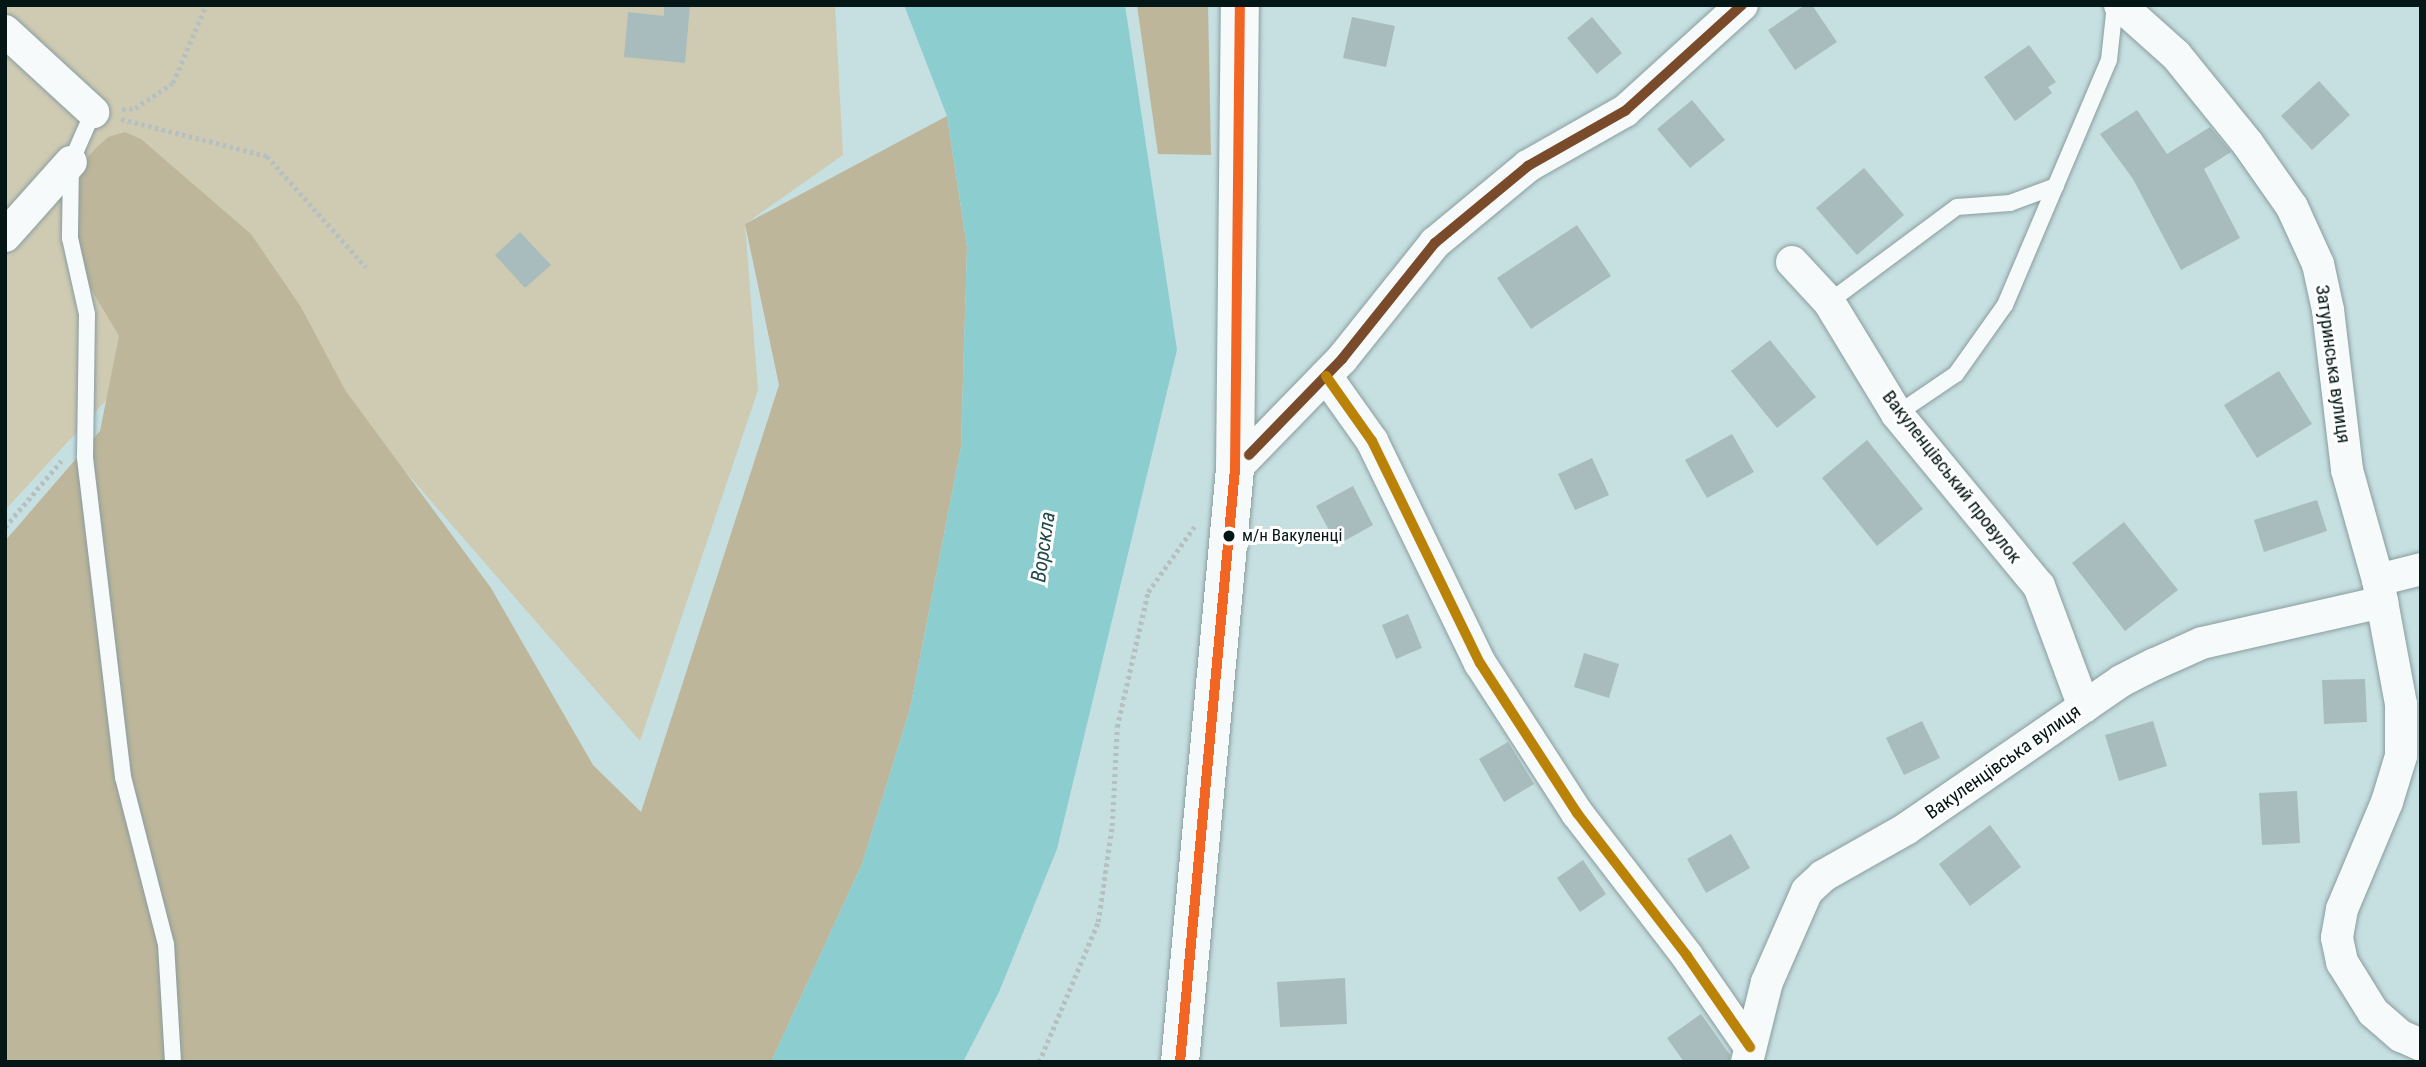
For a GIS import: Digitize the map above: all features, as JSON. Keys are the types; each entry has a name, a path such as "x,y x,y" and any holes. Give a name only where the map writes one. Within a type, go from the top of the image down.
{"street":[{"path":"1180,1062 1234,485 1240,5"},
{"path":"1234,485 1435,243 1528,166 1625,111 1742,5"},
{"name":"Затуринська вулиця","path":"2117,5 2176,55 2292,207 2323,287 2347,470 2380,591 2401,704 2401,756 2387,802 2342,909 2337,938 2342,962 2373,1012 2401,1037 2421,1045"},
{"path":"5,31 93,112"},
{"path":"5,236 71,162"},
{"name":"Вакуленцівський провулок","path":"1792,262 1829,302 1897,414 2039,586 2084,707"},
{"path":"1326,376 1372,441 1494,686 1577,813 1688,956 1748,1055"},
{"path":"2380,591 2421,569"},
{"name":"Вакуленцівська вулиця","path":"1748,1055 1767,982 1807,891 1823,876 1906,829 2121,681 2202,643 2380,591"}],"lane":[{"path":"1897,414 1956,374 1981,345 2006,305 2109,60 2117,5"},
{"path":"93,112 71,162 70,238 87,314 84,435 123,777 166,944 173,1062"},
{"path":"1829,302 1957,207 2010,202 2056,186"}],"path":[{"path":"93,112 135,108 173,83 206,5"},
{"path":"93,112 267,156 366,267"},
{"path":"5,527 84,435"},
{"path":"1039,1062 1098,922 1112,826 1117,727 1148,592 1200,519 1234,485"}],"shaded area":[{"path":"5,5 835,5 843,155 745,224 758,390 640,741 228,268 5,510"},
{"path":"1137,5 1208,5 1211,155 1158,154"},
{"path":"947,116 967,247 961,447 910,709 862,864 771,1062 5,1062 5,541 100,431 119,336 91,289 73,234 72,198 84,162 95,149 108,137 125,132 141,139 251,234 301,307 345,390 491,588 593,765 641,812 779,385 745,224"}],"water":[{"name":"Ворскла","path":"904,5 1125,5 1177,350 1057,849 999,992 963,1062 771,1062 862,864 910,709 961,447 967,247 947,116"}],"building":[{"path":"664,5 690,5 685,63 624,57 628,12 664,16"},
{"path":"1805,5 1812,5 1837,42 1795,70 1768,30"},
{"path":"1352,17 1395,26 1386,67 1343,58"},
{"path":"1592,17 1622,53 1597,74 1567,38"},
{"path":"2029,45 2056,82 2048,87 2052,93 2015,121 1984,77"},
{"path":"2319,81 2350,115 2312,150 2281,116"},
{"path":"1692,100 1725,140 1690,168 1657,129"},
{"path":"2137,110 2167,154 2210,127 2231,152 2204,169 2240,238 2181,270 2133,179 2100,134"},
{"path":"1864,168 1904,215 1857,255 1816,208"},
{"path":"1577,225 1611,276 1531,329 1497,278"},
{"path":"520,232 551,265 525,288 495,255"},
{"path":"1770,340 1816,397 1777,428 1731,371"},
{"path":"2279,371 2312,424 2257,458 2224,405"},
{"path":"1732,434 1754,472 1707,498 1685,460"},
{"path":"1867,440 1923,509 1877,546 1822,478"},
{"path":"1592,458 1609,495 1575,510 1558,474"},
{"path":"1353,486 1373,525 1337,545 1316,506"},
{"path":"2317,500 2327,531 2264,552 2254,520"},
{"path":"2124,522 2178,590 2125,631 2072,563"},
{"path":"1408,614 1422,648 1396,659 1382,625"},
{"path":"1584,653 1619,664 1609,698 1574,687"},
{"path":"2365,679 2367,722 2324,724 2322,680"},
{"path":"1922,721 1940,758 1904,775 1886,738"},
{"path":"2153,721 2167,766 2119,781 2105,735"},
{"path":"1508,742 1534,784 1504,802 1479,759"},
{"path":"2297,791 2300,843 2262,845 2259,793"},
{"path":"1990,825 2021,867 1970,906 1939,864"},
{"path":"1731,834 1750,868 1706,893 1687,859"},
{"path":"1583,860 1606,894 1580,912 1557,878"},
{"path":"1345,978 1347,1024 1280,1027 1277,982"},
{"path":"1701,1014 1730,1055 1729,1062 1684,1062 1667,1038"}],"transit line":[{"path":"1180,1062 1235,469 1240,5"},
{"path":"1249,455 1342,359 1435,243 1528,166 1625,111 1742,5"},
{"path":"1326,376 1372,441 1480,663 1577,813 1687,956 1750,1047"}],"place":[{"name":"м/н Вакуленці","path":"1229,536"}]}
